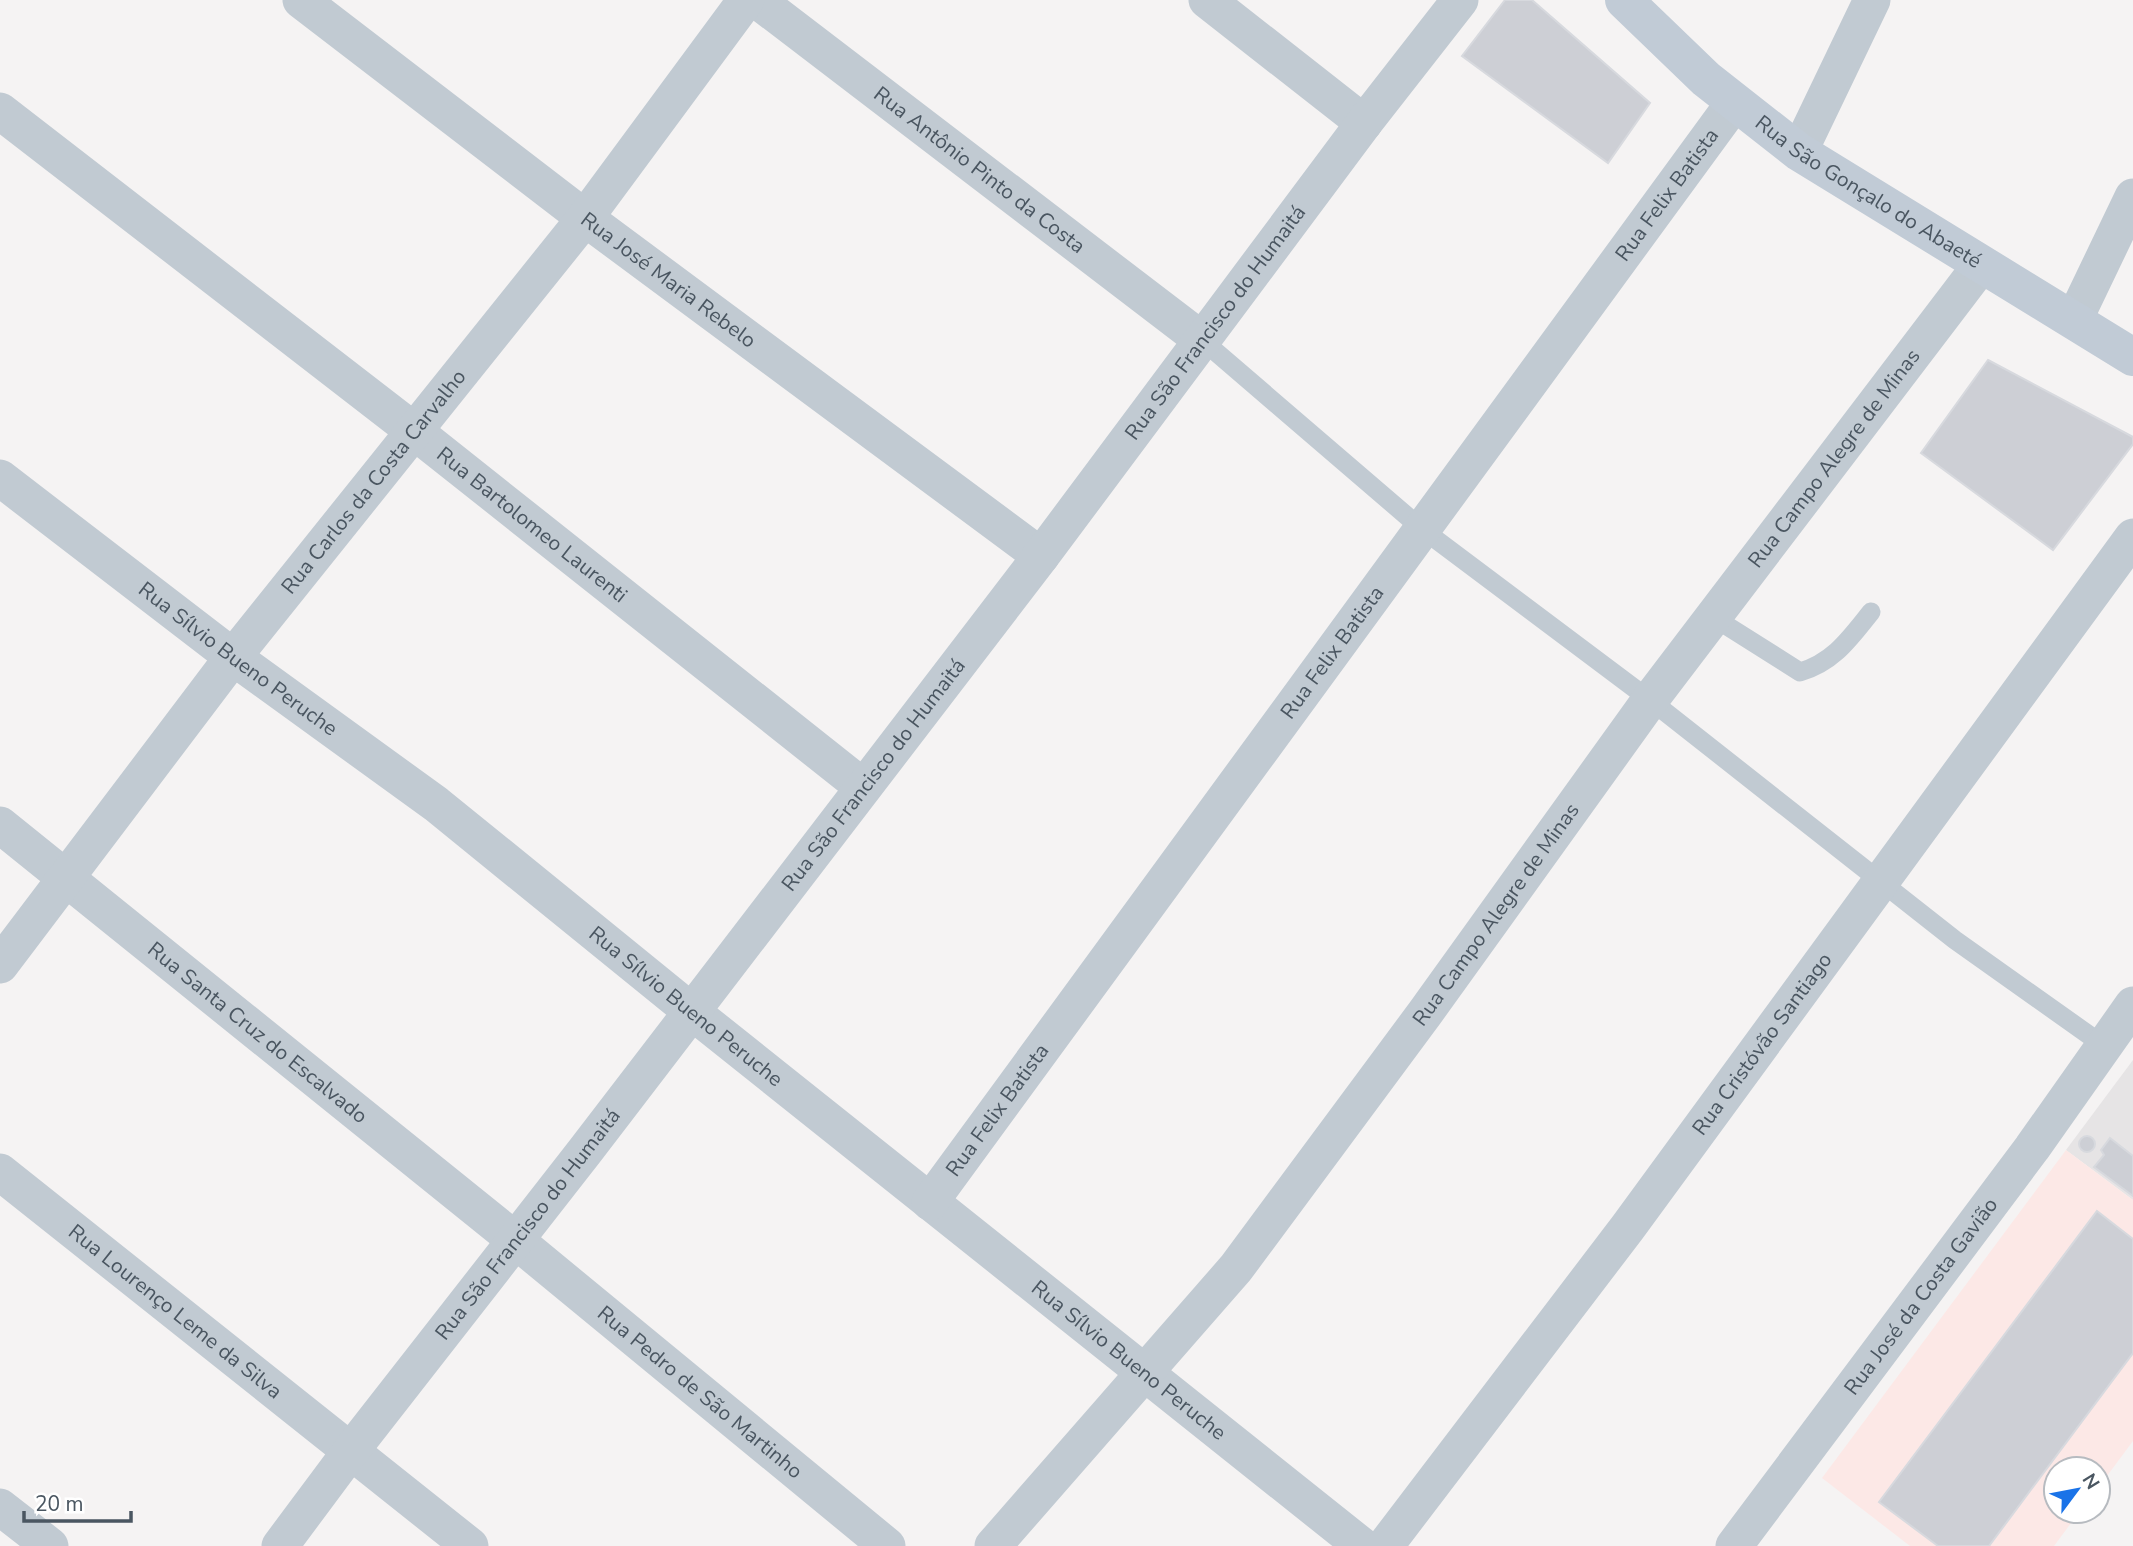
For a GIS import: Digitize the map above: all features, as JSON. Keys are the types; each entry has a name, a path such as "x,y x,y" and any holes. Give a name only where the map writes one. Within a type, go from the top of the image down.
{"street":[{"name":"Rua José Maria Rebelo","path":"301,0 585,218 1041,556"},
{"name":"Rua Carlos da Costa Carvalho","path":"0,965 233,657 585,218 746,0"},
{"name":"Rua Antônio Pinto da Costa","path":"757,0 1202,340"},
{"path":"1207,0 1364,122"},
{"name":"Rua São Francisco do Humaitá","path":"280,1546 1041,556 1364,122 1460,0"},
{"name":"Rua São Gonçalo do Abaeté","path":"1624,0 1734,103 1799,152 2133,357"},
{"path":"1799,152 1872,0"},
{"name":"Rua Felix Batista","path":"930,1202 1734,103"},
{"name":"Rua Bartolomeo Laurenti","path":"0,111 414,431 863,787"},
{"path":"2074,320 2133,197"},
{"name":"Rua Campo Alegre de Minas","path":"993,1546 1236,1268 1650,700 1981,265"},
{"name":"Rua Sílvio Bueno Peruche","path":"0,478 233,657 436,804 1362,1546"},
{"name":"Rua Cristóvão Santiago","path":"1385,1546 1628,1227 2133,537"},
{"name":"Rua Santa Cruz do Escalvado","path":"0,825 514,1239"},
{"name":"Rua José da Costa Gavião","path":"1734,1546 2032,1148 2133,1005"},
{"name":"Rua Lourenço Leme da Silva","path":"0,1172 470,1546"},
{"name":"Rua Pedro de São Martinho","path":"514,1239 887,1546"},
{"path":"0,1507 50,1546"}],"lane":[{"path":"1202,340 1422,529 1650,700 1955,940 2103,1045"},
{"path":"1713,617 1800,672 1818,667 1838,653 1871,612"}],"shaded area":[{"path":"2133,1060 2133,1200 2066,1150"},
{"path":"2066,1150 2133,1200 2133,1441 2112,1469 2112,1455 2042,1455 2042,1525 2070,1525 2054,1546 1910,1546 1822,1478"}],"building":[{"path":"1505,0 1532,0 1650,103 1608,163 1462,56"},
{"path":"1988,360 2133,437 2133,444 2053,550 1921,453"},
{"path":"2087,1136 2093,1138 2093,1150 2087,1152 2081,1150 2079,1144 2081,1138"},
{"path":"2110,1138 2133,1156 2133,1196 2094,1167 2104,1155 2101,1150"},
{"path":"2097,1211 2133,1239 2133,1353 2057,1455 2042,1455 2042,1475 1989,1546 1938,1546 1879,1502"}]}
